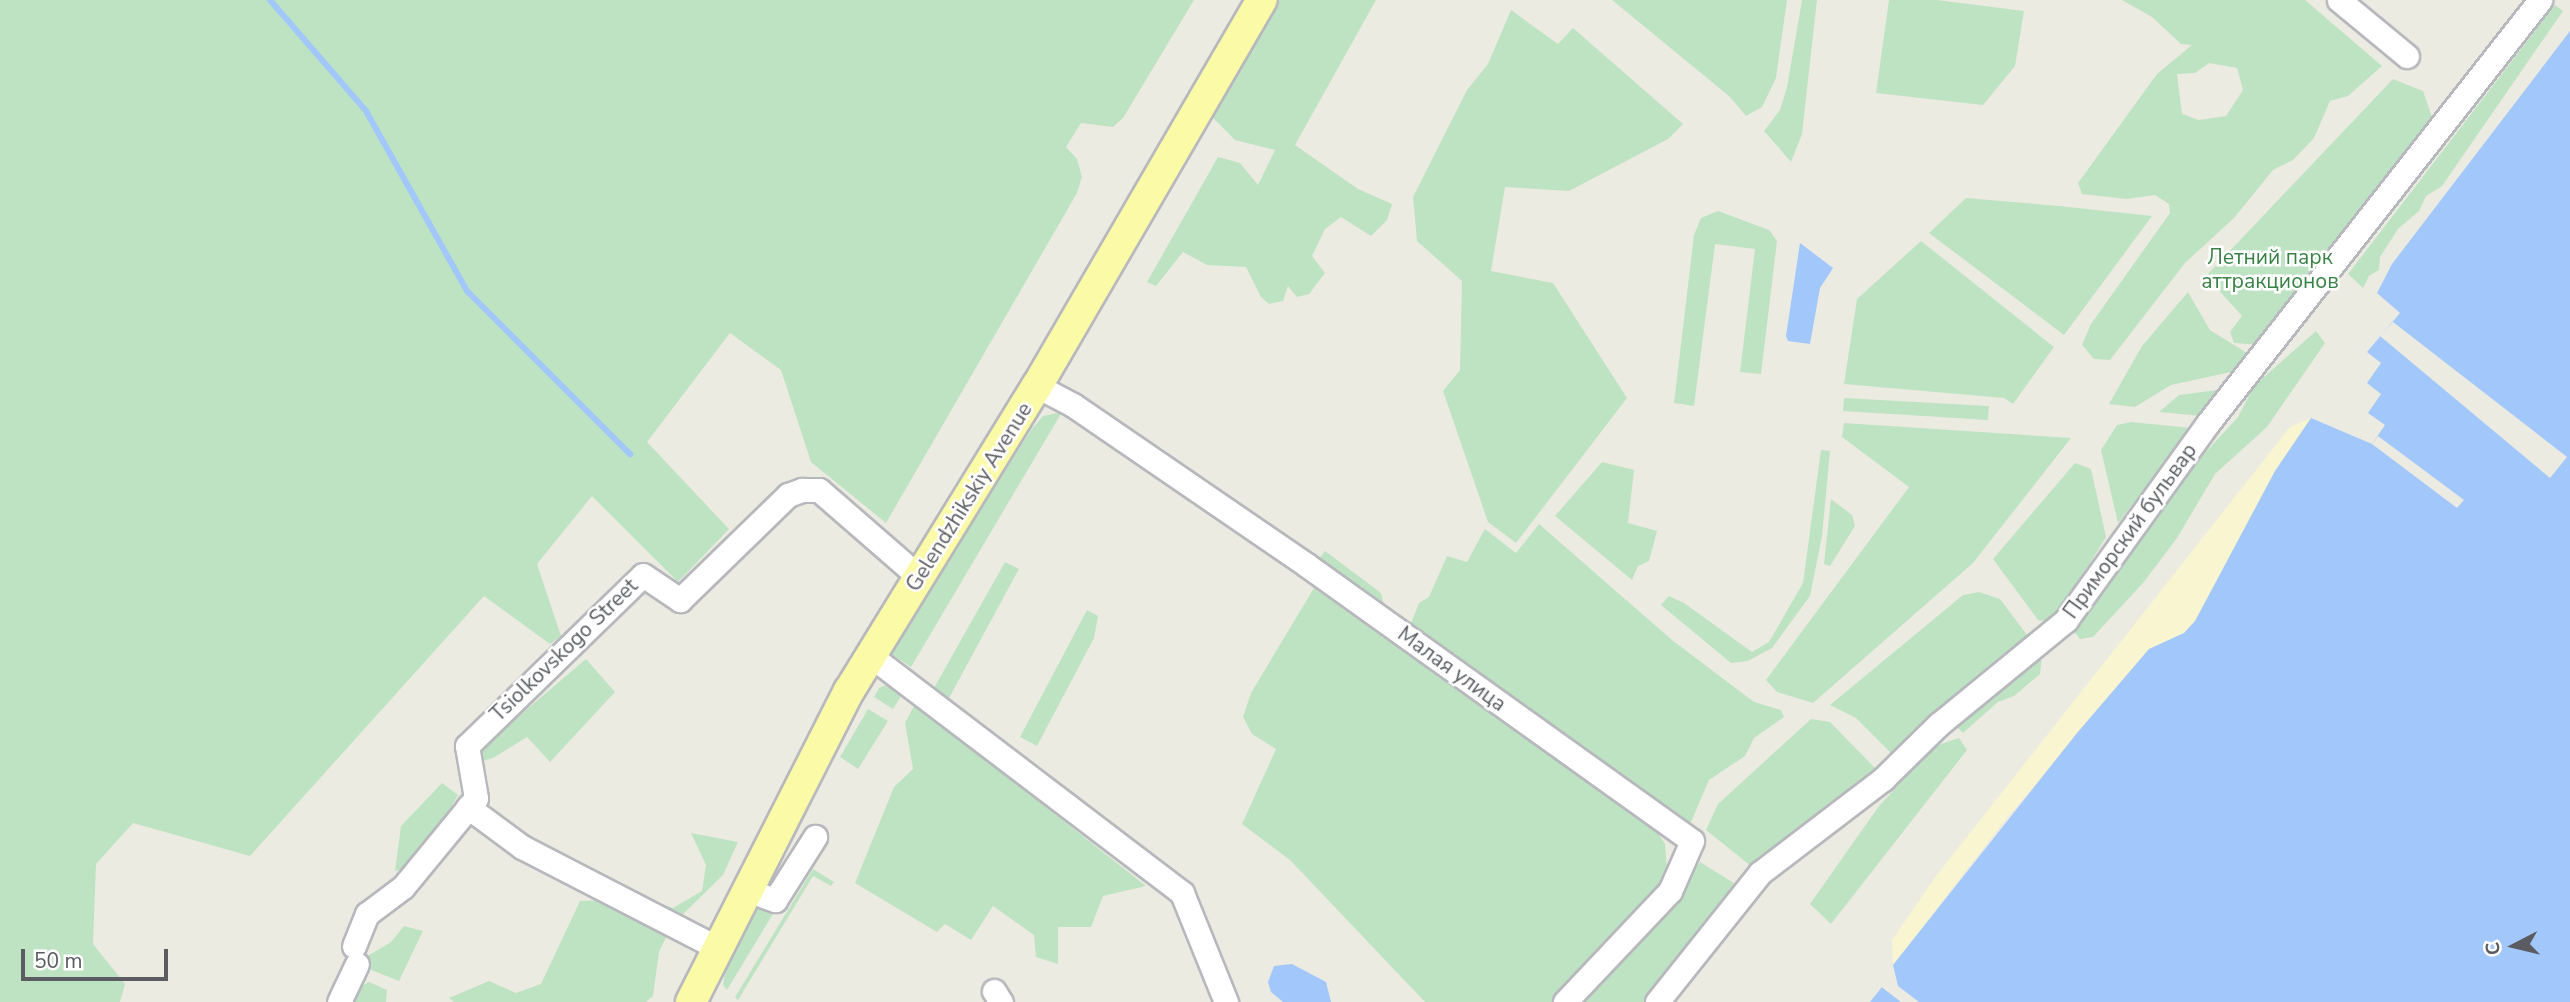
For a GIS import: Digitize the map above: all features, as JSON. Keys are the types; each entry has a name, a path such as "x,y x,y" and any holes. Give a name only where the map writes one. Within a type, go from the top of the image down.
{"main road":[{"name":"Gelendzhikskiy Avenue","path":"701,998 718,948 871,656 1037,386 1262,0"}],"street":[{"path":"2339,0 2407,56"},
{"name":"Приморский бульвар","path":"1657,1002 1760,873 1883,779 1948,716 2044,642 2208,423 2540,0"},
{"name":"Малая улица","path":"1037,386 1073,405 1308,566 1692,841 1670,891 1565,1002"},
{"name":"Tsiolkovskogo Street","path":"468,807 475,798 467,746 487,723 557,662 643,575 680,600 788,495 819,491 919,576"},
{"path":"871,656 1182,893 1226,1002"},
{"path":"339,1002 367,914 403,887 468,807 522,847 718,948"},
{"path":"747,890 775,900 815,837"}],"green space":[{"path":"0,0 1194,0 1123,118 1113,127 1081,123 1066,147 1077,159 1082,177 1077,193 886,523 811,462 781,370 730,333 647,442 729,529 678,582 592,496 537,564 561,636 550,644 484,596 250,856 133,823 96,864 93,944 125,984 120,1002 0,1002"},
{"path":"1280,0 1376,0 1295,145 1358,189 1392,204 1387,220 1371,236 1341,217 1325,229 1312,256 1325,273 1309,294 1297,297 1288,286 1283,301 1269,304 1261,297 1246,267 1207,265 1183,252 1156,286 1147,282 1218,157 1240,163 1258,185 1275,150 1235,140 1213,118"},
{"path":"1612,0 1787,0 1776,78 1762,107 1746,116 1729,96"},
{"path":"1802,0 1817,0 1802,134 1791,162 1764,131 1780,110 1787,87"},
{"path":"1889,0 1937,0 2024,11 2015,66 1983,105 1876,93"},
{"path":"2122,0 2305,0 2382,66 2348,96 2330,101 2314,138 2293,160 2273,170 2234,218 2185,263 2110,360 2094,359 2082,345 2091,324 2170,213 2169,204 2155,195 2126,199 2082,194 2078,183 2157,74 2192,45 2181,44 2152,17","holes":["2209,63 2237,68 2243,90 2226,116 2199,120 2182,114 2177,74 2195,73"]},
{"path":"2555,5 2563,11 2442,186 2426,196 2419,211 2398,229 2380,257 2379,270 2369,276 2363,288 2348,274"},
{"path":"1511,10 1558,44 1573,28 1683,124 1668,139 1569,191 1505,187 1491,271 1553,283 1627,398 1516,543 1488,522 1443,391 1460,370 1462,281 1417,241 1413,197 1467,90 1488,64"},
{"name":"Летний парк аттракционов","path":"2393,79 2423,91 2436,129 2263,345 2234,343 2230,332 2242,316 2206,276"},
{"path":"1966,198 2152,216 2064,335 1929,233"},
{"path":"1718,211 1769,230 1777,241 1761,374 1740,372 1755,249 1715,244 1694,406 1674,403 1694,235 1701,218"},
{"path":"1921,241 2054,347 2013,404 2004,398 1844,384 1857,299"},
{"path":"2188,292 2210,330 2250,355 2240,370 2171,385 2135,407 2109,404 2142,346"},
{"path":"2316,331 2325,343 2267,427 2215,474 2177,538 2143,583 2093,637 2080,639 2073,630 2203,455 2238,417 2254,386"},
{"path":"2225,389 2202,416 2159,412 2179,395"},
{"path":"1844,398 1989,406 1988,420 1843,411"},
{"path":"1062,412 911,667 890,653 1031,430 1043,416"},
{"path":"2131,422 2191,428 2118,523 2101,450 2117,425"},
{"path":"1844,423 2071,438 1973,563 1813,703 1777,692 1766,680 1909,487 1842,437"},
{"path":"1821,450 1830,451 1822,536 1810,596 1772,648 1748,661 1731,663 1661,605 1669,596 1684,603 1752,652 1769,642 1803,583"},
{"path":"1602,462 1634,470 1628,523 1657,531 1649,561 1638,566 1632,580 1555,516"},
{"path":"2075,463 2091,469 2106,537 2060,612 2049,622 2038,620 1993,559"},
{"path":"1831,499 1852,515 1855,526 1830,566 1824,564"},
{"path":"1539,524 1672,640 1754,702 1781,710 1784,717 1754,738 1745,756 1709,780 1691,822 1677,824 1409,628 1419,603 1429,597 1447,556 1467,562 1485,529 1516,553"},
{"path":"1325,551 1381,593 1385,609 1316,563"},
{"path":"1005,562 1019,569 949,698 934,688"},
{"path":"1314,588 1658,833 1665,844 1667,869 1653,894 1557,1002 1425,1002 1290,860 1242,824 1276,749 1252,734 1243,717 1251,693"},
{"path":"1979,592 2000,599 2030,639 1893,755 1856,718 1830,705 1963,595"},
{"path":"1087,610 1098,616 1094,638 1037,746 1020,737"},
{"path":"2042,656 2040,674 2014,696 1998,702 1963,733 1956,726 1982,700"},
{"path":"586,659 615,692 550,762 527,737 493,758 479,762 472,756"},
{"path":"893,682 905,690 893,709 874,697 879,688"},
{"path":"915,704 1146,886 1103,896 1091,927 1058,927 1058,964 1036,957 1034,935 993,906 971,940 945,924 937,932 855,883 894,787 913,769 905,723"},
{"path":"868,709 888,721 858,769 840,757"},
{"path":"1811,719 1830,722 1879,772 1751,866 1706,830 1718,804"},
{"path":"1959,738 1967,750 1831,924 1810,904 1879,806 1935,746"},
{"path":"442,783 458,795 418,865 395,871 401,826"},
{"path":"691,833 738,842 723,875 672,925 659,952 653,996 646,1002 454,1002 449,998 489,981 516,993 541,984 580,901 644,899 673,908 702,891 706,865"},
{"path":"1700,862 1737,885 1645,1002 1580,1002"},
{"path":"813,869 834,882 831,886 813,876 738,1000 735,997"},
{"path":"759,903 776,909 727,990 723,985 725,973 753,907"},
{"path":"404,926 423,931 399,981 369,969 366,957 391,942"},
{"path":"369,982 387,990 386,1002 347,1002 356,989"}],"sand":[{"path":"2311,418 2195,621 2184,633 2149,649 2002,824 1893,965 1892,940 1936,876 2290,427"}],"water":[{"path":"2570,31 2570,1002 1870,1002 1882,987 1891,994 1898,986 1893,965 2077,733 2149,649 2184,633 2195,621 2275,471 2311,418 2372,444 2385,425 2368,413 2381,394 2367,383 2381,363 2367,352 2400,313 2377,293 2392,264"},
{"path":"1800,243 1833,268 1820,288 1810,344 1788,341 1786,336"},
{"path":"1292,964 1326,982 1331,1002 1283,1002 1271,992 1268,982 1274,966"}],"pier":[{"path":"2393,322 2567,457 2550,478 2380,336"},
{"path":"2378,436 2464,500 2457,508 2372,444"},
{"path":"1894,982 1919,1002 1901,1002 1879,985 1891,989"}],"waterway":[{"path":"270,0 366,111 467,291 630,454"}]}
